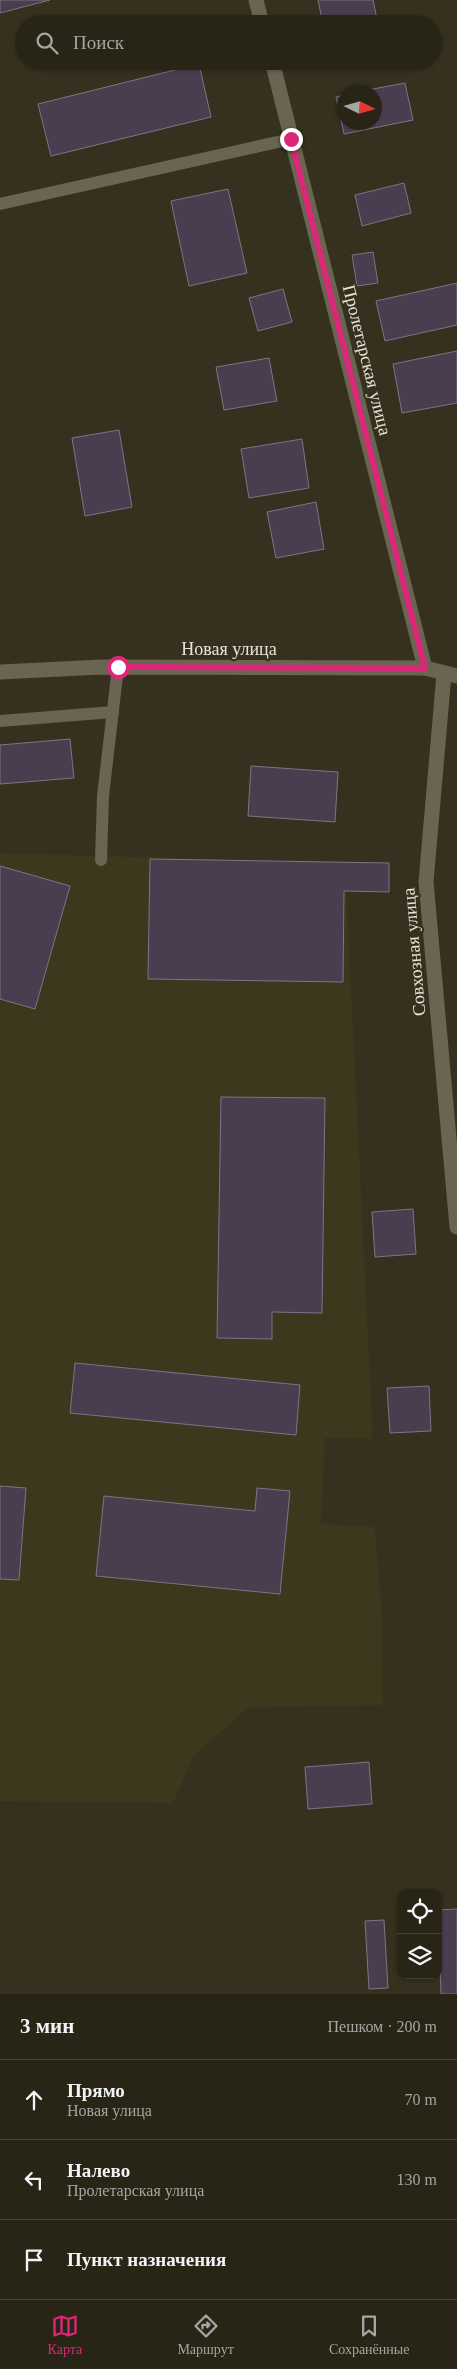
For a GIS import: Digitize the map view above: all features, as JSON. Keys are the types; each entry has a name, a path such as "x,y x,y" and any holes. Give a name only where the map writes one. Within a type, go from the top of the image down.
{"street":[{"path":"256,0 260,15"},
{"name":"Пролетарская улица","path":"274,70 425,668"},
{"name":"Новая улица","path":"0,672 118,667 425,668 450,675"},
{"name":"Совхозная улица","path":"450,675 426,882 457,1227"}],"lane":[{"path":"0,204 291,139"},
{"path":"100,860 103,796 118,667"},
{"path":"0,721 113,712"}],"shaded area":[{"path":"0,853 345,863 373,1439 325,1438 321,1524 375,1527 382,1618 383,1705 248,1708 194,1755 173,1803 0,1801"}],"building":[{"path":"0,0 50,0 0,13"},
{"path":"318,0 373,0 376,15 321,15"},
{"path":"175,70 200,70 211,117 51,156 38,104"},
{"path":"405,83 413,120 382,126 382,87"},
{"path":"343,130 364,130 344,134"},
{"path":"404,183 411,213 362,226 355,195"},
{"path":"228,189 247,273 189,286 171,201"},
{"path":"373,252 378,283 357,286 352,255"},
{"path":"457,283 457,325 385,341 376,301"},
{"path":"283,289 292,322 258,331 249,298"},
{"path":"457,351 457,403 402,413 393,364"},
{"path":"269,358 277,401 224,410 216,367"},
{"path":"119,430 132,507 85,516 72,438"},
{"path":"302,439 309,488 249,498 241,449"},
{"path":"316,502 324,549 276,558 267,512"},
{"path":"70,739 74,778 0,784 0,745"},
{"path":"251,766 338,772 335,822 248,816"},
{"path":"150,859 389,863 389,892 344,891 343,982 148,979"},
{"path":"0,866 70,886 35,1009 0,999"},
{"path":"221,1097 325,1098 322,1313 272,1312 272,1339 217,1338"},
{"path":"413,1209 416,1254 375,1257 372,1212"},
{"path":"75,1363 300,1385 296,1435 70,1413"},
{"path":"429,1386 431,1431 390,1433 387,1388"},
{"path":"0,1486 26,1488 19,1580 0,1579"},
{"path":"257,1488 290,1491 280,1594 96,1576 104,1496 255,1511"},
{"path":"369,1762 372,1804 308,1809 305,1767"},
{"path":"457,1909 457,1994 441,1994 442,1910"},
{"path":"384,1920 388,1988 369,1989 365,1921"}],"route":[{"path":"118,667 425,668 291,139"}]}
